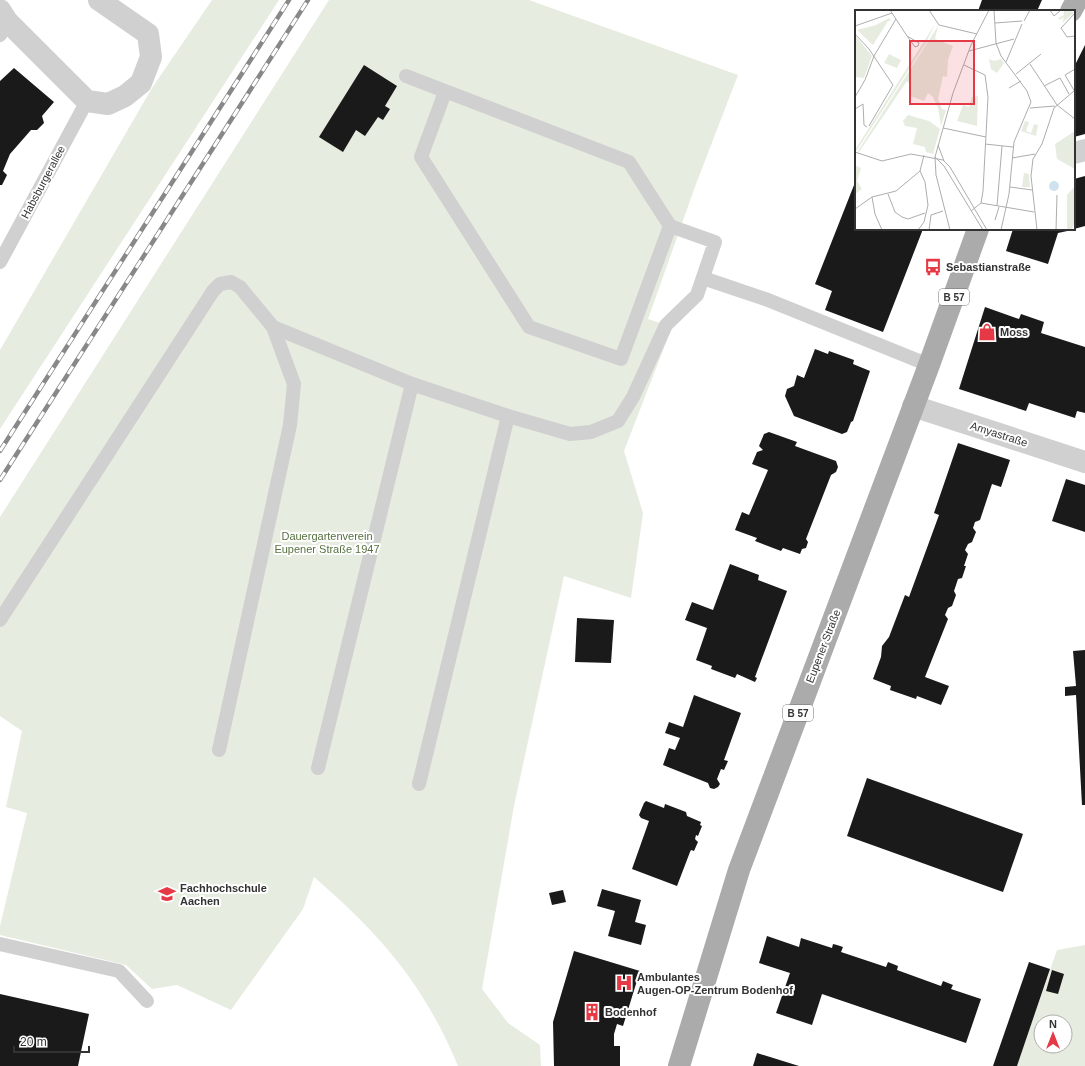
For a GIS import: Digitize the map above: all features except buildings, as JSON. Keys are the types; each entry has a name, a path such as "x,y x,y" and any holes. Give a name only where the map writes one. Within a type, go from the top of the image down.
{"main road":[{"path":"1072,10 1077,0"},
{"name":"Eupener Straße","path":"680,1066 739,870 929,365 978,230"}],"street":[{"path":"2,22 87,101 108,104 125,96 141,82 151,57 148,34 100,0"},
{"path":"1075,153 1085,150"},
{"name":"Amyastraße","path":"913,406 1085,462"}],"lane":[{"path":"273,327 412,384 508,416 570,434 591,432 618,421 634,397 666,325 697,295 715,242 670,226 629,162 406,76"},
{"path":"445,92 421,158 529,327 621,359 670,226"},
{"name":"Habsburgerallee","path":"0,262 87,101"},
{"path":"703,278 768,300 929,365"},
{"path":"0,620 213,291 220,284 231,282 240,287 273,327 294,384 290,425 219,750"},
{"path":"318,768 412,384"},
{"path":"419,784 508,416"},
{"path":"0,944 119,971 148,1001"}],"green space":[{"path":"212,0 279,0 0,429 0,350 152,88"},
{"name":"Dauergartenverein Eupener Straße 1947","path":"329,0 529,0 738,75 696,184 648,319 672,327 624,451 643,513 631,598 564,576 514,806 482,989 508,1023 540,1045 541,1066 458,1066 445,1037 430,1010 415,985 398,962 360,919 314,877 303,909 231,1010 177,985 152,989 126,965 0,935 0,926 27,813 6,807 22,731 0,716 0,517"},
{"path":"1085,945 1085,1066 1017,1066 1033,1020 1033,1054 1073,1054 1073,1014 1035,1014 1057,950"}],"railway":[{"path":"0,451 289,0"},
{"path":"0,480 308,0"}],"place":[{"name":"Sebastianstraße","path":"933,267"},
{"name":"Moss","path":"987,332"},
{"name":"Fachhochschule Aachen","path":"167,894"},
{"name":"Ambulantes Augen-OP-Zentrum Bodenhof","path":"624,983"},
{"name":"Bodenhof","path":"592,1012"}]}
